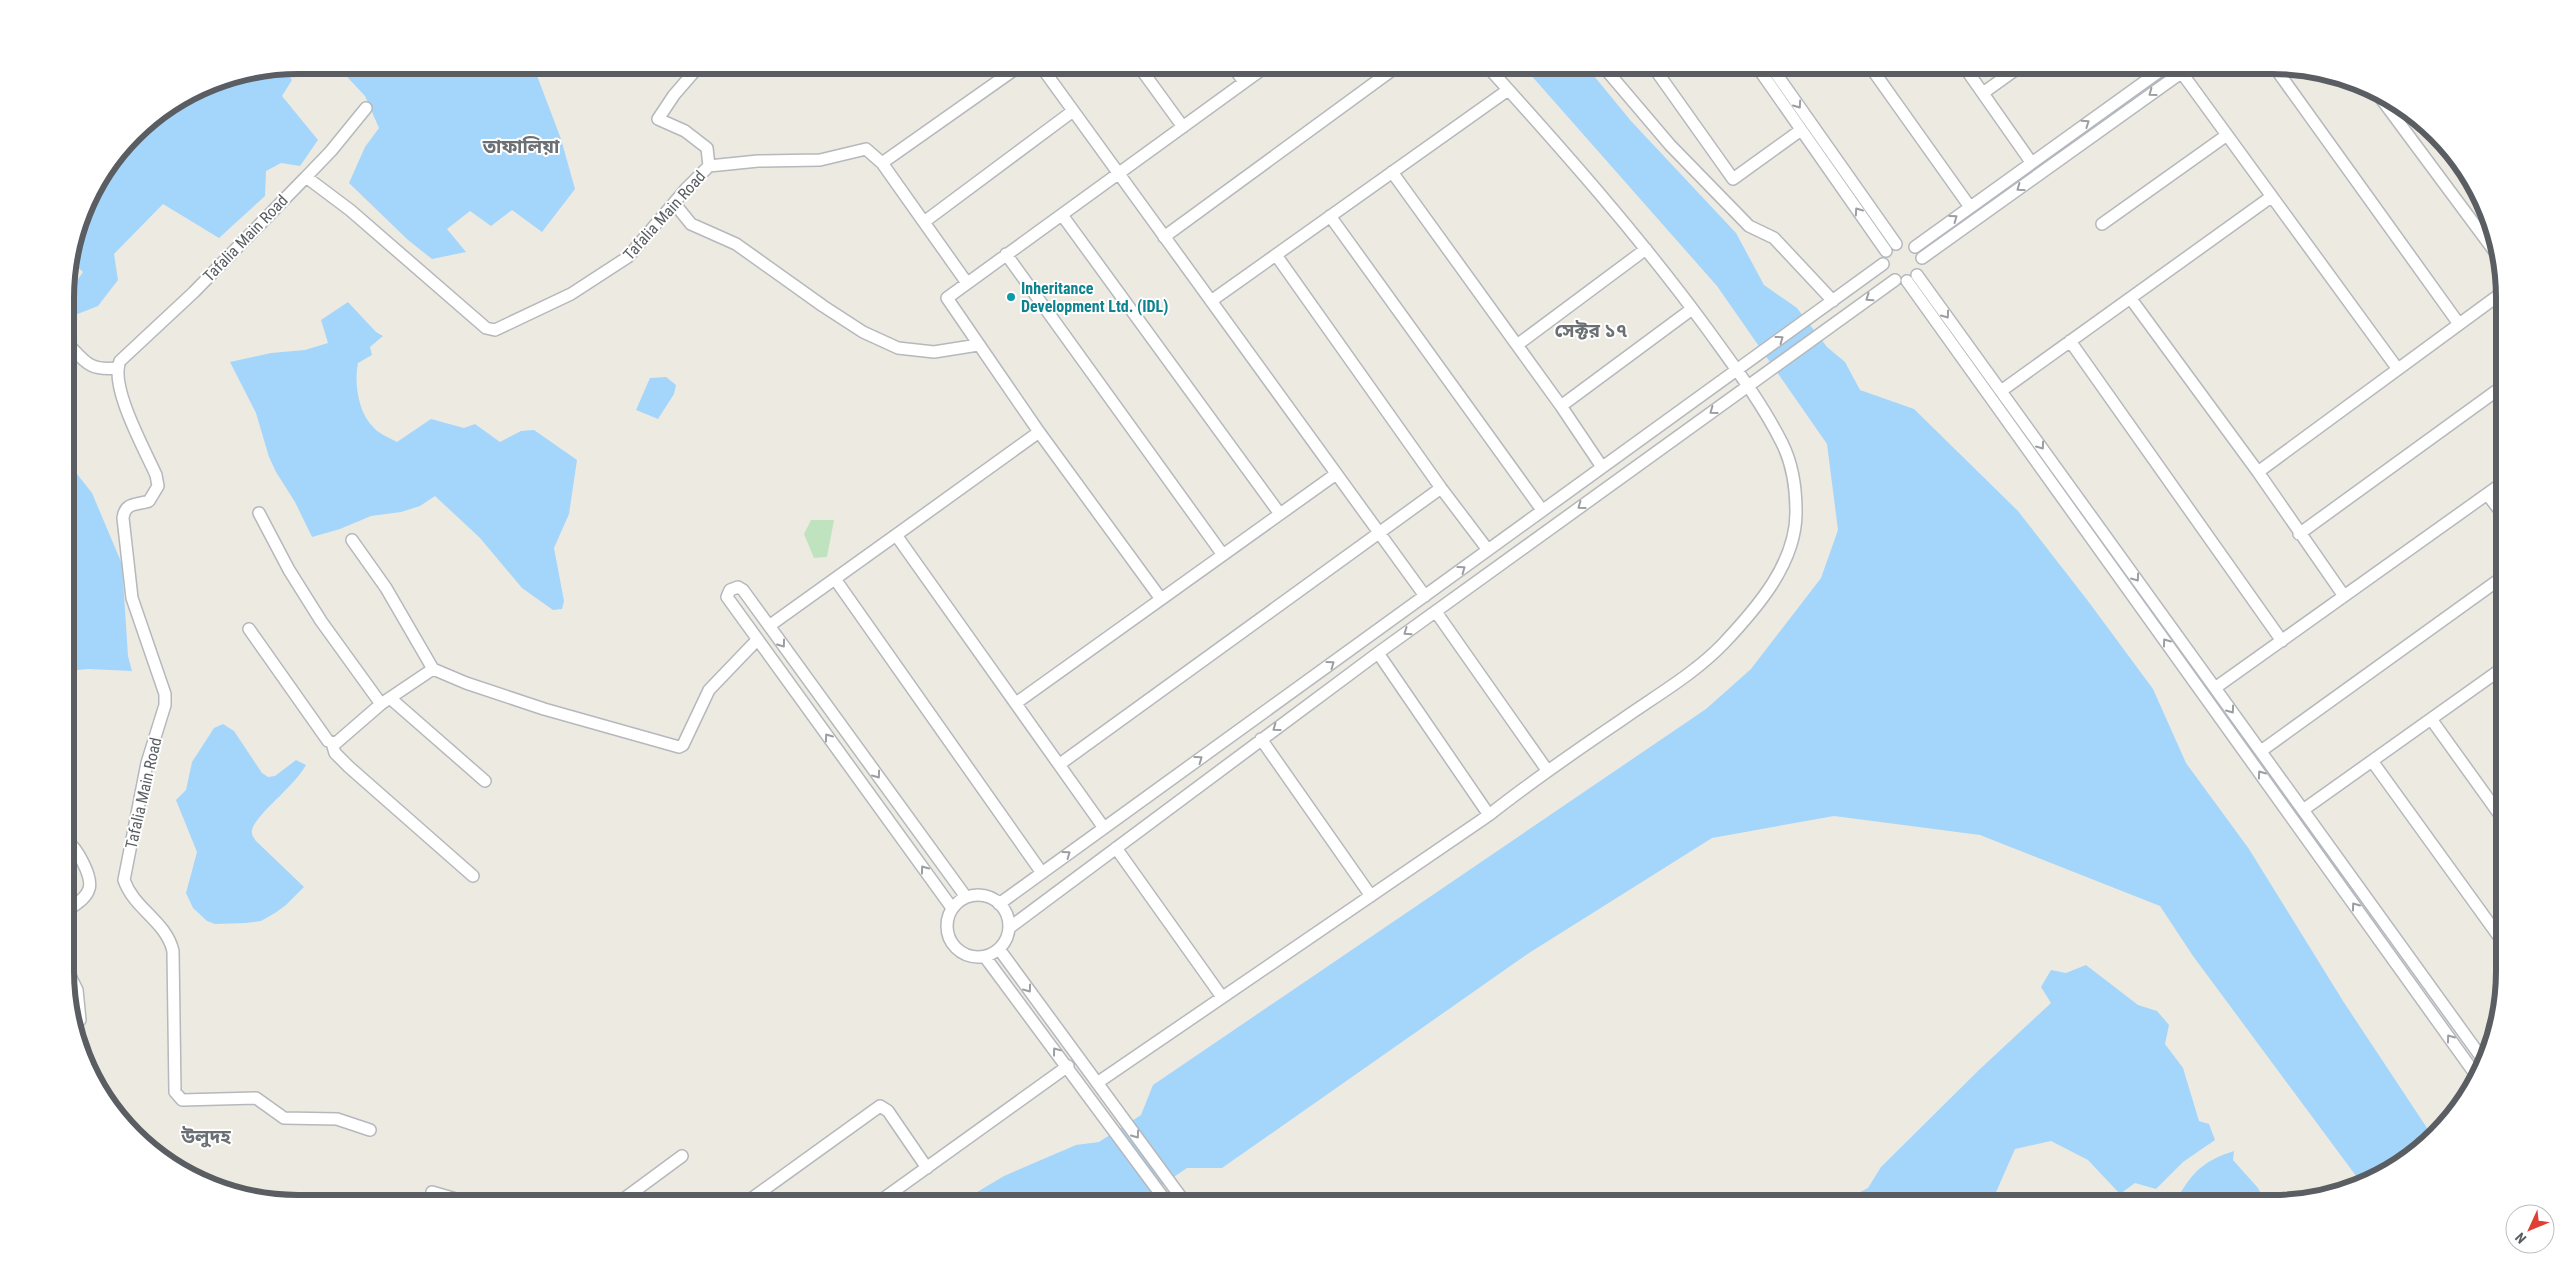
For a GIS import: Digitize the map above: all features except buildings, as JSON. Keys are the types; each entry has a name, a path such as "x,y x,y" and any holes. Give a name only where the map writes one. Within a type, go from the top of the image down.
{"street":[{"path":"692,74 674,95 658,120 684,132 707,148 709,166"},
{"path":"967,283 882,163 1008,74"},
{"path":"1046,74 1424,596"},
{"path":"1145,74 1183,127"},
{"path":"1238,74 1244,82"},
{"path":"1161,599 1039,432 947,298 1255,74"},
{"path":"1164,237 1387,74"},
{"path":"1097,1083 1489,815 1547,770 1708,659 1747,618 1773,581 1786,558 1796,524 1792,472 1782,444 1749,384 1646,249 1494,74"},
{"path":"1610,74 1670,145 1742,219 1749,226 1774,238 1833,301"},
{"path":"1658,74 1733,179 1801,130"},
{"path":"1762,74 1886,251"},
{"path":"1776,74 1896,244"},
{"path":"1875,74 1970,207"},
{"path":"1969,74 2031,162"},
{"path":"1983,93 2009,74"},
{"path":"1915,247 2155,74"},
{"path":"1922,258 2174,74"},
{"path":"2188,74 2227,135 2397,368"},
{"path":"2279,74 2459,324"},
{"path":"1211,301 1508,90"},
{"path":"2386,105 2490,245"},
{"path":"306,177 331,151 366,108"},
{"path":"924,222 1073,110"},
{"path":"2102,224 2227,135"},
{"name":"Tafalia Main Road","path":"370,1130 337,1118 284,1118 256,1098 182,1100 175,1092 172,945 165,930 133,897 124,880 146,763 165,705 165,694 132,598 123,518 124,510 129,505 149,501 158,486 156,475 123,397 117,368 120,361 194,292 306,177 350,210 491,330 518,320 571,294 620,263 635,250 674,203 709,166 743,162 820,160 866,149 882,163"},
{"path":"1392,172 1561,406 1602,468"},
{"path":"2001,390 2131,299 2271,197"},
{"path":"674,203 691,224 736,244 863,332 898,348 934,352 978,345"},
{"path":"1062,215 1280,514"},
{"path":"1330,216 1542,510"},
{"path":"1009,928 1261,739 1749,384 1844,316 1907,279 1922,264 1922,258 1915,247 1909,244 1896,244 1886,251 1883,264 1887,274 1907,279 2001,390 2480,1055"},
{"path":"1517,345 1646,249"},
{"path":"1006,254 1223,555"},
{"path":"1276,255 1441,488 1488,550"},
{"path":"999,904 1883,264"},
{"path":"1907,279 2473,1071"},
{"path":"2258,472 2496,297"},
{"path":"2131,299 2258,472 2299,534 2344,596"},
{"path":"1561,406 1692,309"},
{"path":"2070,341 2282,641"},
{"path":"74,350 98,370 117,368"},
{"path":"2299,534 2496,391"},
{"path":"769,626 1039,432"},
{"path":"1016,703 1336,474"},
{"path":"1060,764 1441,488"},
{"path":"2215,688 2496,488"},
{"path":"2487,494 2496,506"},
{"path":"259,513 289,570 312,606 385,701 485,782"},
{"path":"896,535 1104,828"},
{"path":"352,540 386,588 433,669 466,683 544,709 679,748 683,745 709,690 757,640"},
{"path":"835,579 1042,872"},
{"path":"2261,751 2496,582"},
{"path":"952,908 757,640 727,597 730,590 738,587 743,590 966,897"},
{"path":"1436,612 1547,770"},
{"path":"249,629 328,741 332,743 335,753 473,876"},
{"path":"1378,653 1489,815"},
{"path":"332,743 385,701 433,669"},
{"path":"2303,810 2496,673"},
{"path":"2431,719 2496,809"},
{"path":"1261,739 1371,896"},
{"path":"2372,761 2496,933"},
{"path":"74,847 77,850 90,882 89,890 83,899 74,906"},
{"path":"1116,848 1222,997"},
{"path":"984,895 999,904 1008,916 1008,936 999,949 985,956 965,955 951,941 947,922 952,908 966,897 984,895"},
{"path":"999,949 1179,1195"},
{"path":"985,956 1161,1195"},
{"path":"74,986 80,1020"},
{"path":"888,1195 1068,1066"},
{"path":"756,1195 880,1106 888,1111 926,1168"},
{"path":"629,1195 682,1156"},
{"path":"432,1192 442,1195"}],"green space":[{"path":"811,520 834,520 827,557 814,558 804,534"}],"water":[{"path":"287,74 292,80 282,96 318,140 300,166 281,163 266,171 265,196 219,238 163,204 114,254 118,280 98,306 75,315 74,285 83,272 76,266 81,240 91,212 112,173 139,139 173,112 212,91 240,81"},
{"path":"344,74 536,74 561,139 575,189 542,232 512,210 491,226 470,211 447,229 466,252 432,259 408,240 349,183 365,147 379,128 365,96"},
{"path":"1530,74 1592,74 1631,121 1736,233 1764,285 1797,308 1827,347 1845,362 1860,390 1914,409 2018,511 2153,689 2186,763 2249,849 2343,1001 2429,1131 2397,1157 2358,1178 2193,956 2160,906 1980,835 1834,816 1712,838 1529,953 1222,1168 1187,1168 1147,1195 972,1195 1004,1176 1076,1145 1099,1142 1141,1115 1153,1085 1706,709 1751,669 1821,578 1838,530 1827,444 1717,286"},
{"path":"348,302 376,332 383,336 370,347 372,355 358,363 357,371 358,397 368,421 378,432 397,442 431,419 464,428 475,424 500,442 521,431 534,430 577,460 569,514 554,548 564,601 562,609 553,610 522,588 480,538 435,496 420,506 401,512 371,516 340,529 312,537 295,502 276,472 269,457 256,413 230,362 271,353 305,350 328,343 321,320"},
{"path":"666,377 676,385 674,394 658,419 636,410 650,378"},
{"path":"74,470 92,493 122,564 128,656 132,671 74,670"},
{"path":"223,724 234,731 262,773 268,777 275,776 296,760 306,765 293,782 260,816 252,830 252,835 256,841 304,887 286,905 261,921 215,924 207,921 193,908 186,893 197,852 176,800 186,790 192,762 214,728"},
{"path":"2086,965 2138,1005 2157,1011 2169,1025 2165,1044 2183,1068 2199,1121 2209,1124 2215,1140 2183,1162 2156,1189 2135,1183 2120,1194 2088,1160 2051,1141 2015,1149 1995,1195 1855,1195 1868,1188 1881,1167 1980,1069 2051,1003 2041,987 2051,970 2066,973"},
{"path":"2234,1151 2233,1160 2258,1188 2262,1195 2184,1195 2181,1192 2197,1171 2216,1158"}],"place":[{"name":"Inheritance Development Ltd. (IDL)","path":"1011,297"}],"district":[{"name":"তাফালিয়া","path":"521,146"},
{"name":"সেক্টর ১৭","path":"1591,330"},
{"name":"উলুদহ","path":"206,1136"}]}
